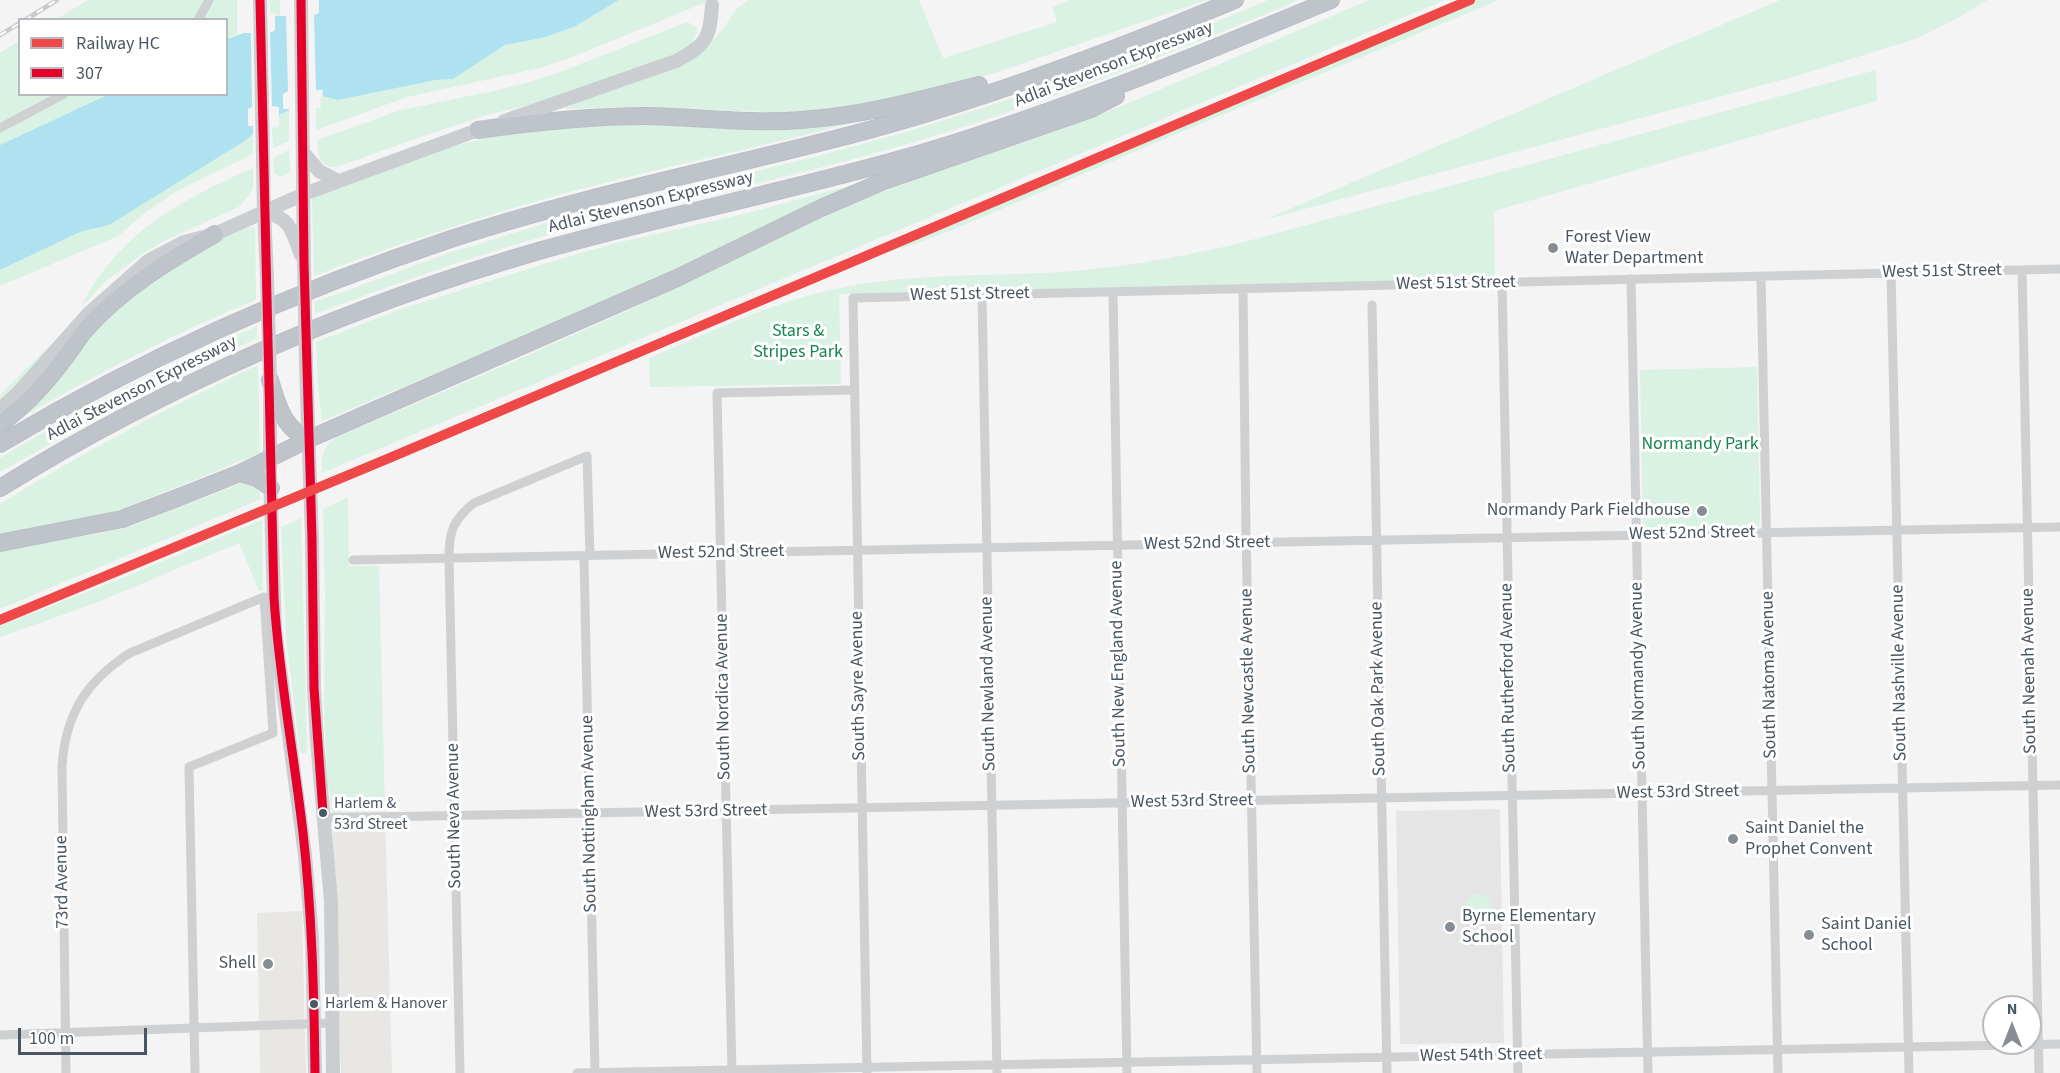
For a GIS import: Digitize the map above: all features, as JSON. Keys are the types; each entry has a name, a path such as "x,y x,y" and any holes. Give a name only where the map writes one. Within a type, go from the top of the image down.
{"highway":[{"name":"Adlai Stevenson Expressway","path":"0,444 89,393 164,355 250,316 376,265 532,215 867,130 965,101 1105,52 1235,0"},
{"name":"Adlai Stevenson Expressway","path":"0,488 96,432 196,381 311,331 426,287 485,267 596,236 836,177 1013,124 1177,64 1330,0"},
{"path":"478,130 575,118 645,116 760,122 839,116 915,102 1105,52"},
{"path":"0,543 122,519 240,473 267,475 310,447 667,283 820,208 884,182 1091,109 1177,64"},
{"path":"0,424 44,384 86,330 123,292 164,263 215,234"},
{"path":"270,380 286,420 310,447"},
{"path":"240,473 267,475"}],"main road":[{"path":"260,0 270,380 267,475 276,631 290,749 299,800 312,938 315,1073"},
{"path":"301,0 304,263 314,688 331,902 333,1073"},
{"path":"0,409 18,393 89,313 148,261 184,242 215,234 304,194 676,61 692,53 703,43 710,30 712,5"},
{"path":"303,152 319,171 338,182"},
{"path":"264,211 280,216 290,226 304,263"}],"street":[{"path":"199,18 209,0"},
{"path":"0,128 60,96"},
{"name":"West 51st Street","path":"853,298 2060,269"},
{"name":"South Neenah Avenue","path":"2022,270 2038,995"},
{"name":"South Nashville Avenue","path":"1891,273 1909,1073"},
{"name":"South Natoma Avenue","path":"1761,276 1778,1073"},
{"name":"South Normandy Avenue","path":"1631,279 1648,1073"},
{"name":"South Rutherford Avenue","path":"1502,282 1518,1073"},
{"name":"South Newcastle Avenue","path":"1243,289 1257,1073"},
{"name":"South New England Avenue","path":"1113,292 1127,1073"},
{"name":"South Newland Avenue","path":"982,295 997,1069"},
{"name":"South Sayre Avenue","path":"853,298 867,1070"},
{"name":"South Oak Park Avenue","path":"1372,305 1387,1073"},
{"name":"South Nordica Avenue","path":"732,1072 717,393 854,390"},
{"name":"South Nottingham Avenue","path":"587,456 595,1073"},
{"name":"South Neva Avenue","path":"460,1073 449,542 459,515 474,503 587,456"},
{"name":"West 52nd Street","path":"353,560 2060,527"},
{"name":"73rd Avenue","path":"66,1073 62,767 70,722 84,696 104,672 130,653 264,597 273,733 189,767 194,1027"},
{"name":"West 53rd Street","path":"324,818 2060,785"},
{"path":"0,1035 331,1023"},
{"path":"194,1027 195,1073"},
{"name":"West 54th Street","path":"2042,1045 2060,1044"},
{"name":"West 54th Street","path":"578,1073 997,1069 1127,1062 1982,1046"},
{"name":"South Neenah Avenue","path":"2039,1055 2040,1073"}],"shaded area":[{"name":"Byrne Elementary School","path":"1500,809 1504,1043 1400,1044 1396,811"},
{"path":"385,811 392,1073 341,1073 332,812"},
{"path":"302,911 306,1073 260,1073 257,913"}],"green space":[{"path":"88,0 237,0 237,34 228,38 228,18 58,18"},
{"path":"269,0 280,0 280,16 270,13"},
{"path":"619,0 711,0 540,68 407,97 316,130 316,108 321,108 322,96 338,100 436,80 453,79 505,45 542,38 574,27"},
{"path":"748,0 919,0 943,58 1057,22 1052,7 1069,0 1206,0 1001,71 949,86 864,104 811,111 773,112 622,107 566,109 565,104 681,63 708,47 737,8"},
{"path":"1268,0 1299,0 1098,80 997,116 853,159 607,219 502,248 315,314 315,302 449,253 559,219 814,157 906,132 1081,75"},
{"path":"1369,0 1445,0 322,473 325,448 337,437 638,306 827,213 954,165 1117,108"},
{"path":"1477,0 1499,0 962,226 910,246 885,251"},
{"path":"1780,0 1987,0 1918,38 1800,75 1264,220"},
{"path":"687,22 697,27 697,32 690,45 673,58 529,105 490,114 337,167 323,163 319,155 317,140 401,110 530,82"},
{"path":"18,42 18,96 105,96 0,145 0,53"},
{"name":"Stars & Stripes Park","path":"1876,70 1877,101 1494,211 1495,276 1480,279 839,294 841,384 650,387 649,358 745,317 819,293 895,280 1092,269 1139,263 1233,245"},
{"path":"289,111 289,141 273,148 272,128 279,127 279,115"},
{"path":"846,121 847,124 540,200 410,241 314,276 312,199 384,169 439,150 500,135 571,123"},
{"path":"253,135 253,154 177,191 147,211 118,236 0,286 0,270 80,232 109,225"},
{"path":"289,150 290,172 278,176 274,173 273,158"},
{"path":"253,168 253,187 239,207 166,240 142,254 106,281 81,307 96,281 113,259 154,222 201,193"},
{"path":"856,184 646,283 322,421 316,342 398,310 550,262 616,243 740,215"},
{"path":"255,227 256,300 138,354 24,416 49,391 96,328 122,302 208,244 240,228"},
{"path":"257,326 257,338 118,406 0,472 0,458 62,422 191,356"},
{"path":"53,342 24,378 0,401 0,395"},
{"path":"258,365 260,453 126,508 90,518 0,536 0,504 127,431"},
{"name":"Normandy Park","path":"1757,367 1759,527 1645,528 1643,523 1640,370"},
{"path":"242,483 255,487 261,499 0,609 0,551 93,535 134,525"},
{"path":"348,497 349,566 379,566 385,811 332,812 327,772 324,712 323,509"},
{"path":"301,518 307,753 300,753 286,638 281,527"},
{"path":"262,520 263,590 259,591 239,543 93,604 0,637 0,626"},
{"path":"1478,894 1487,898 1491,907 1487,916 1478,920 1469,916 1465,907 1469,898"}],"water":[{"path":"319,0 619,0 574,27 542,38 505,45 453,79 436,80 338,100 322,96 279,115 243,142 109,225 80,232 0,270 0,145 105,96 228,96 228,39 244,33 272,32 275,30 275,16 319,13"}],"pier":[{"path":"316,0 319,0 319,13 314,15 316,90 323,90 322,98 289,114 289,109 283,109 283,94 288,91 286,16 280,16 280,13 314,12 316,11"},
{"path":"273,13 275,13 275,30 270,32 272,106 279,107 279,119 253,139 253,126 248,126 248,109 252,107 251,33 244,33 244,30 272,28"}],"railway":[{"path":"28,18 57,0"},
{"path":"0,35 18,24"}],"rail line":[{"name":"HC","path":"0,620 387,459 1470,0"}],"transit line":[{"name":"307","path":"260,0 274,598 279,657 309,893 315,1073"},
{"name":"307","path":"301,0 304,263 314,688 323,813"}],"place":[{"name":"Forest View Water Department","path":"1553,248"},
{"name":"Normandy Park Fieldhouse","path":"1702,511"},
{"name":"Harlem & 53rd Street","path":"323,813"},
{"name":"Saint Daniel the Prophet Convent","path":"1733,839"},
{"name":"Byrne Elementary School","path":"1450,927"},
{"name":"Saint Daniel School","path":"1809,935"},
{"name":"Shell","path":"268,964"},
{"name":"Harlem & Hanover","path":"314,1004"}]}
